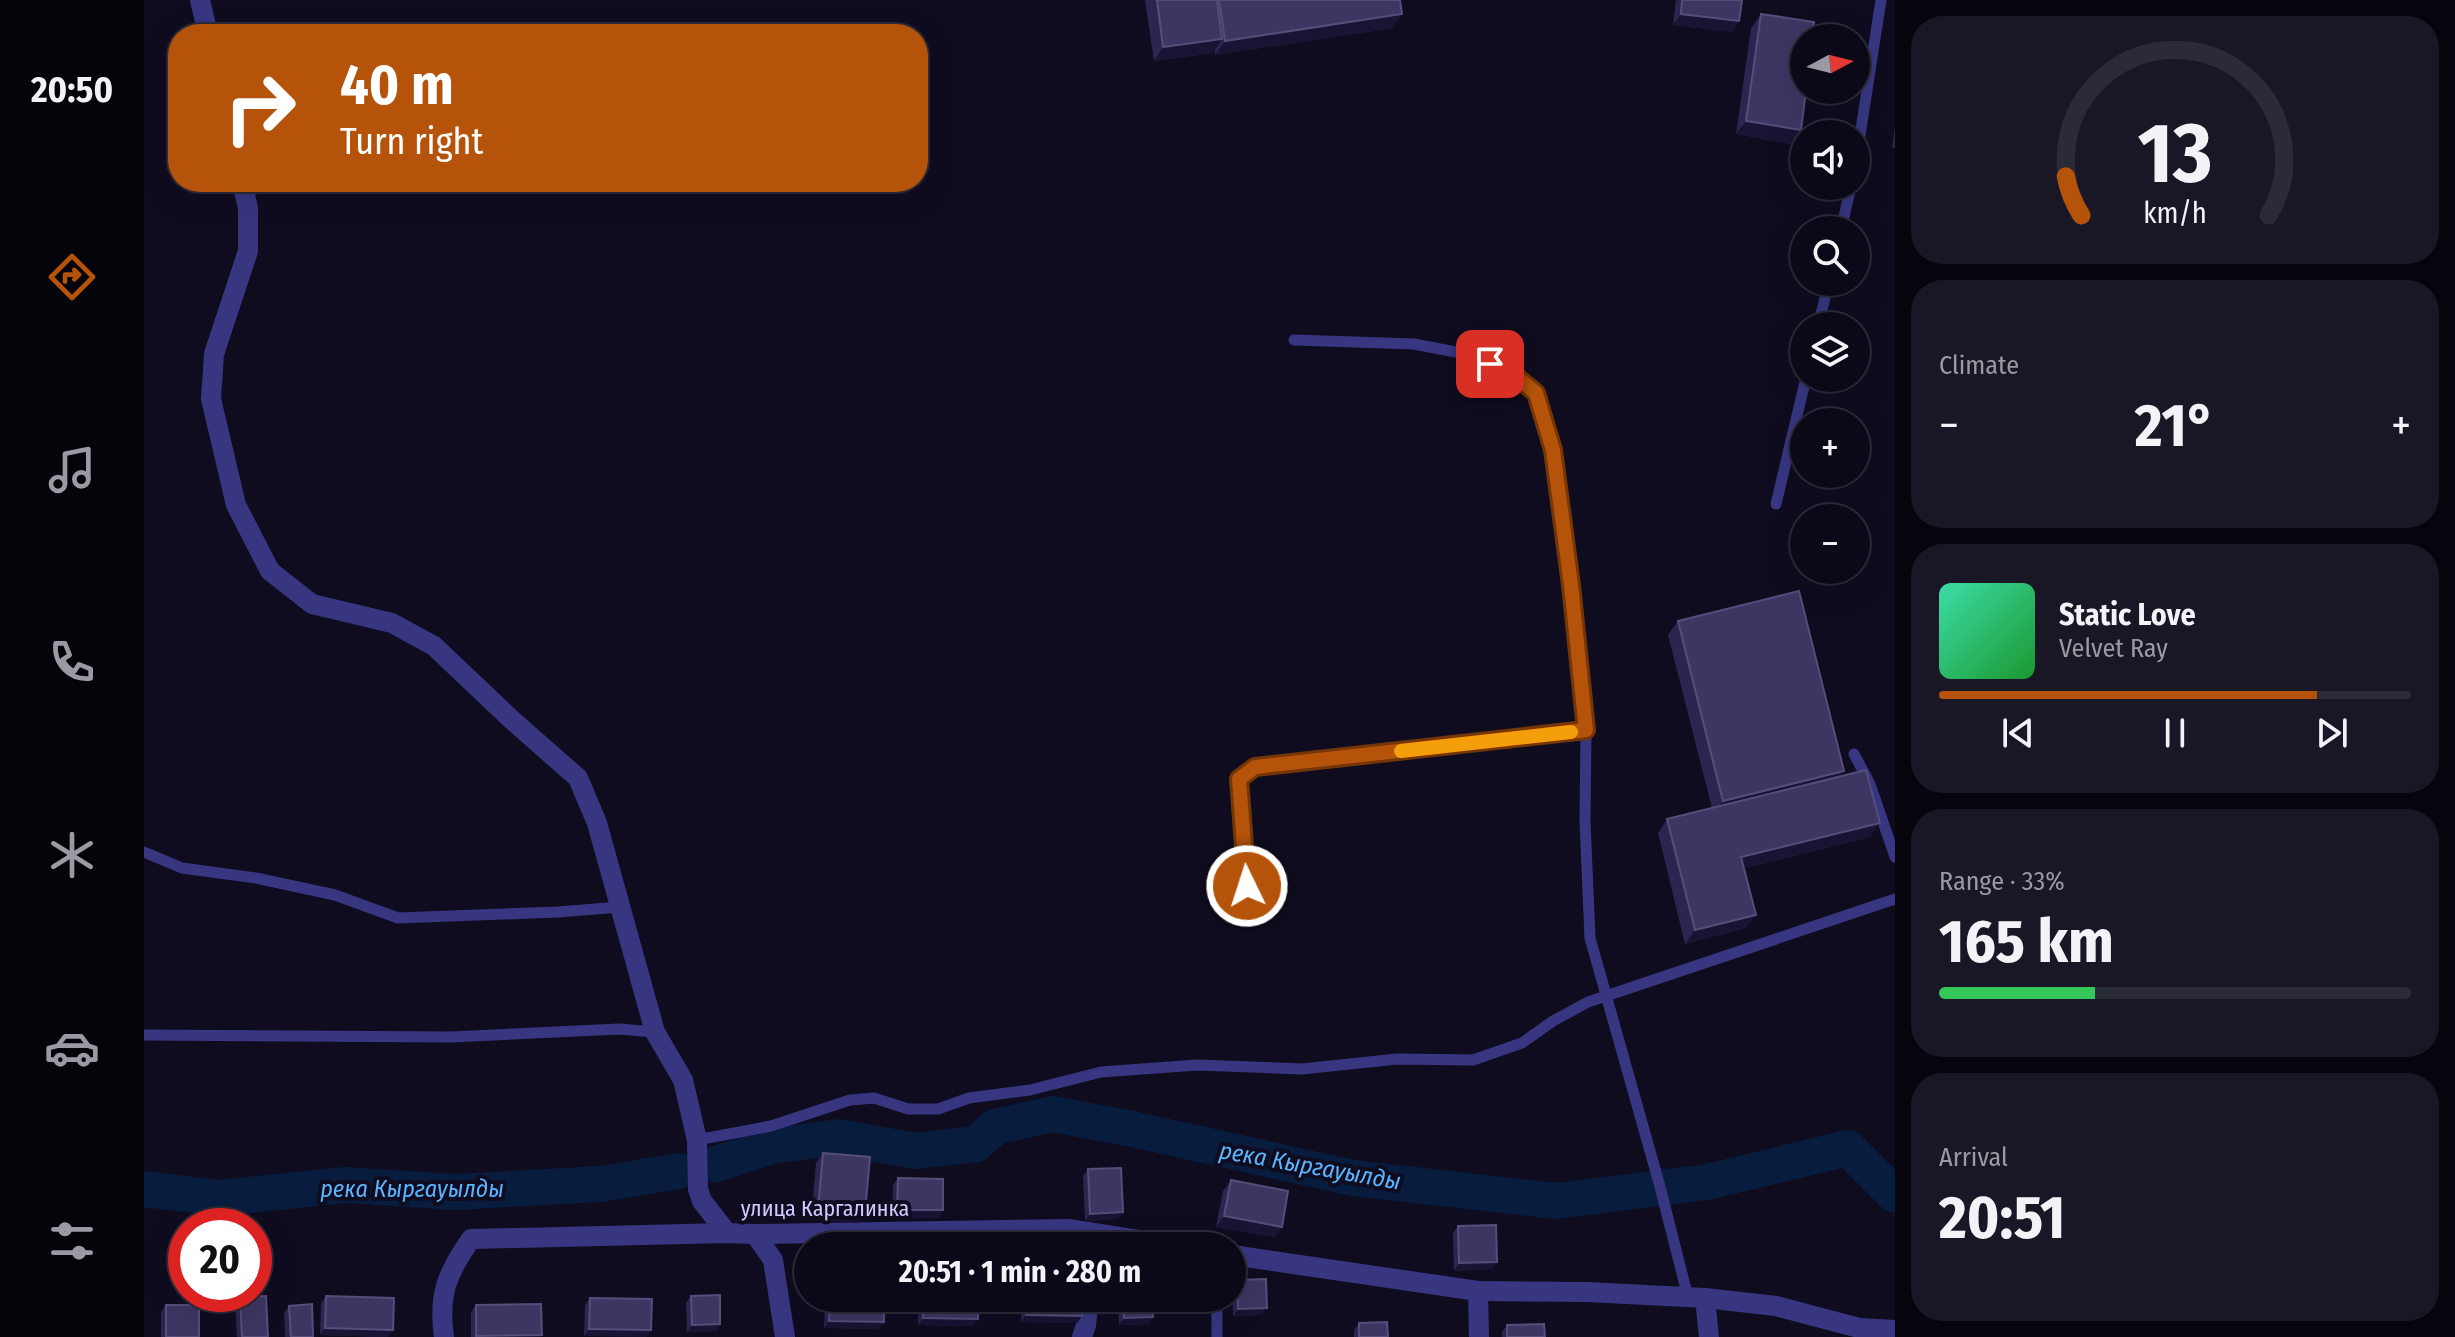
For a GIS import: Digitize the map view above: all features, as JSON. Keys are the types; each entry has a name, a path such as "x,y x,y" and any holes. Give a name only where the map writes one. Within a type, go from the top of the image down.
{"street":[{"path":"200,0 206,24"},
{"path":"244,192 248,208 248,251 214,354 211,399 236,505 270,571 312,604 392,623 434,646 578,778 597,823 655,1032 683,1080 697,1140 698,1189 702,1201 727,1233"},
{"name":"улица Каргалинка","path":"880,1232 1068,1229 1074,1232"},
{"name":"улица Каргалинка","path":"444,1337 441,1308 444,1288 454,1263 471,1239 794,1233"},
{"path":"755,1234 773,1260 785,1337"},
{"path":"1246,1257 1478,1291 1587,1292 1776,1306 1859,1328 1895,1330"},
{"path":"1478,1291 1479,1337"},
{"path":"1696,1298 1709,1337"},
{"path":"1082,1337 1087,1312"}],"lane":[{"path":"1862,120 1881,0"},
{"path":"1294,340 1414,344 1461,353 1513,374 1536,393 1553,450 1586,730 1585,822 1590,938 1663,1197 1696,1298"},
{"path":"1776,504 1803,392"},
{"path":"1247,886 1239,779 1255,767 1586,730"},
{"path":"1854,754 1870,784 1895,857"},
{"path":"144,852 182,868 256,878 335,895 398,918 620,907"},
{"path":"697,1140 771,1126 850,1100 874,1098 908,1109 938,1109 969,1098 1030,1090 1101,1072 1197,1065 1302,1069 1397,1059 1473,1060 1522,1043 1553,1021 1605,996 1895,899"},
{"path":"144,1035 451,1037 619,1029 655,1032"},
{"path":"1217,1312 1217,1337"}],"building":[{"path":"1157,0 1217,0 1222,39 1163,47"},
{"path":"1219,0 1400,0 1402,14 1225,41"},
{"path":"1682,0 1742,0 1739,21 1681,14"},
{"path":"1761,14 1814,22 1790,24 1790,104 1804,104 1802,120 1790,120 1790,128 1746,121"},
{"path":"1799,591 1844,771 1723,801 1678,621"},
{"path":"1866,770 1880,823 1741,857 1756,915 1695,930 1667,819"},
{"path":"823,1153 870,1157 865,1212 818,1208"},
{"path":"1121,1168 1123,1212 1090,1214 1088,1169"},
{"path":"898,1178 943,1179 943,1210 897,1210"},
{"path":"1231,1180 1288,1191 1282,1227 1224,1216"},
{"path":"1496,1225 1497,1262 1459,1263 1458,1226"},
{"path":"1266,1279 1267,1308 1246,1309 1246,1280"},
{"path":"720,1295 720,1324 692,1325 691,1296"},
{"path":"326,1296 394,1298 393,1330 325,1328"},
{"path":"590,1298 652,1299 651,1330 589,1329"},
{"path":"312,1304 313,1337 291,1337 289,1306"},
{"path":"541,1304 542,1335 476,1336 476,1305"},
{"path":"166,1305 168,1312 199,1312 199,1337 166,1337"},
{"path":"241,1312 267,1312 268,1337 242,1337"},
{"path":"829,1312 884,1312 884,1322 829,1321"},
{"path":"923,1312 978,1312 978,1319 923,1318"},
{"path":"1026,1312 1082,1312 1082,1316 1026,1315"},
{"path":"1124,1312 1153,1312 1153,1317 1124,1318"},
{"path":"1387,1322 1388,1337 1359,1337 1359,1323"},
{"path":"1544,1324 1545,1337 1507,1337 1507,1325"}],"waterway":[{"name":"река Кыргауылды","path":"716,1164 772,1146 839,1137 915,1151 976,1144 995,1127 1053,1114 1353,1178 1556,1201 1707,1182 1848,1148 1895,1195"},
{"name":"река Кыргауылды","path":"144,1189 219,1198 346,1185 455,1192 601,1184 679,1171"}],"slow traffic":[{"path":"1401,751 1571,732"}],"route":[{"path":"1247,886 1239,779 1255,767 1586,730 1553,450 1536,393 1513,374 1490,364"}]}
